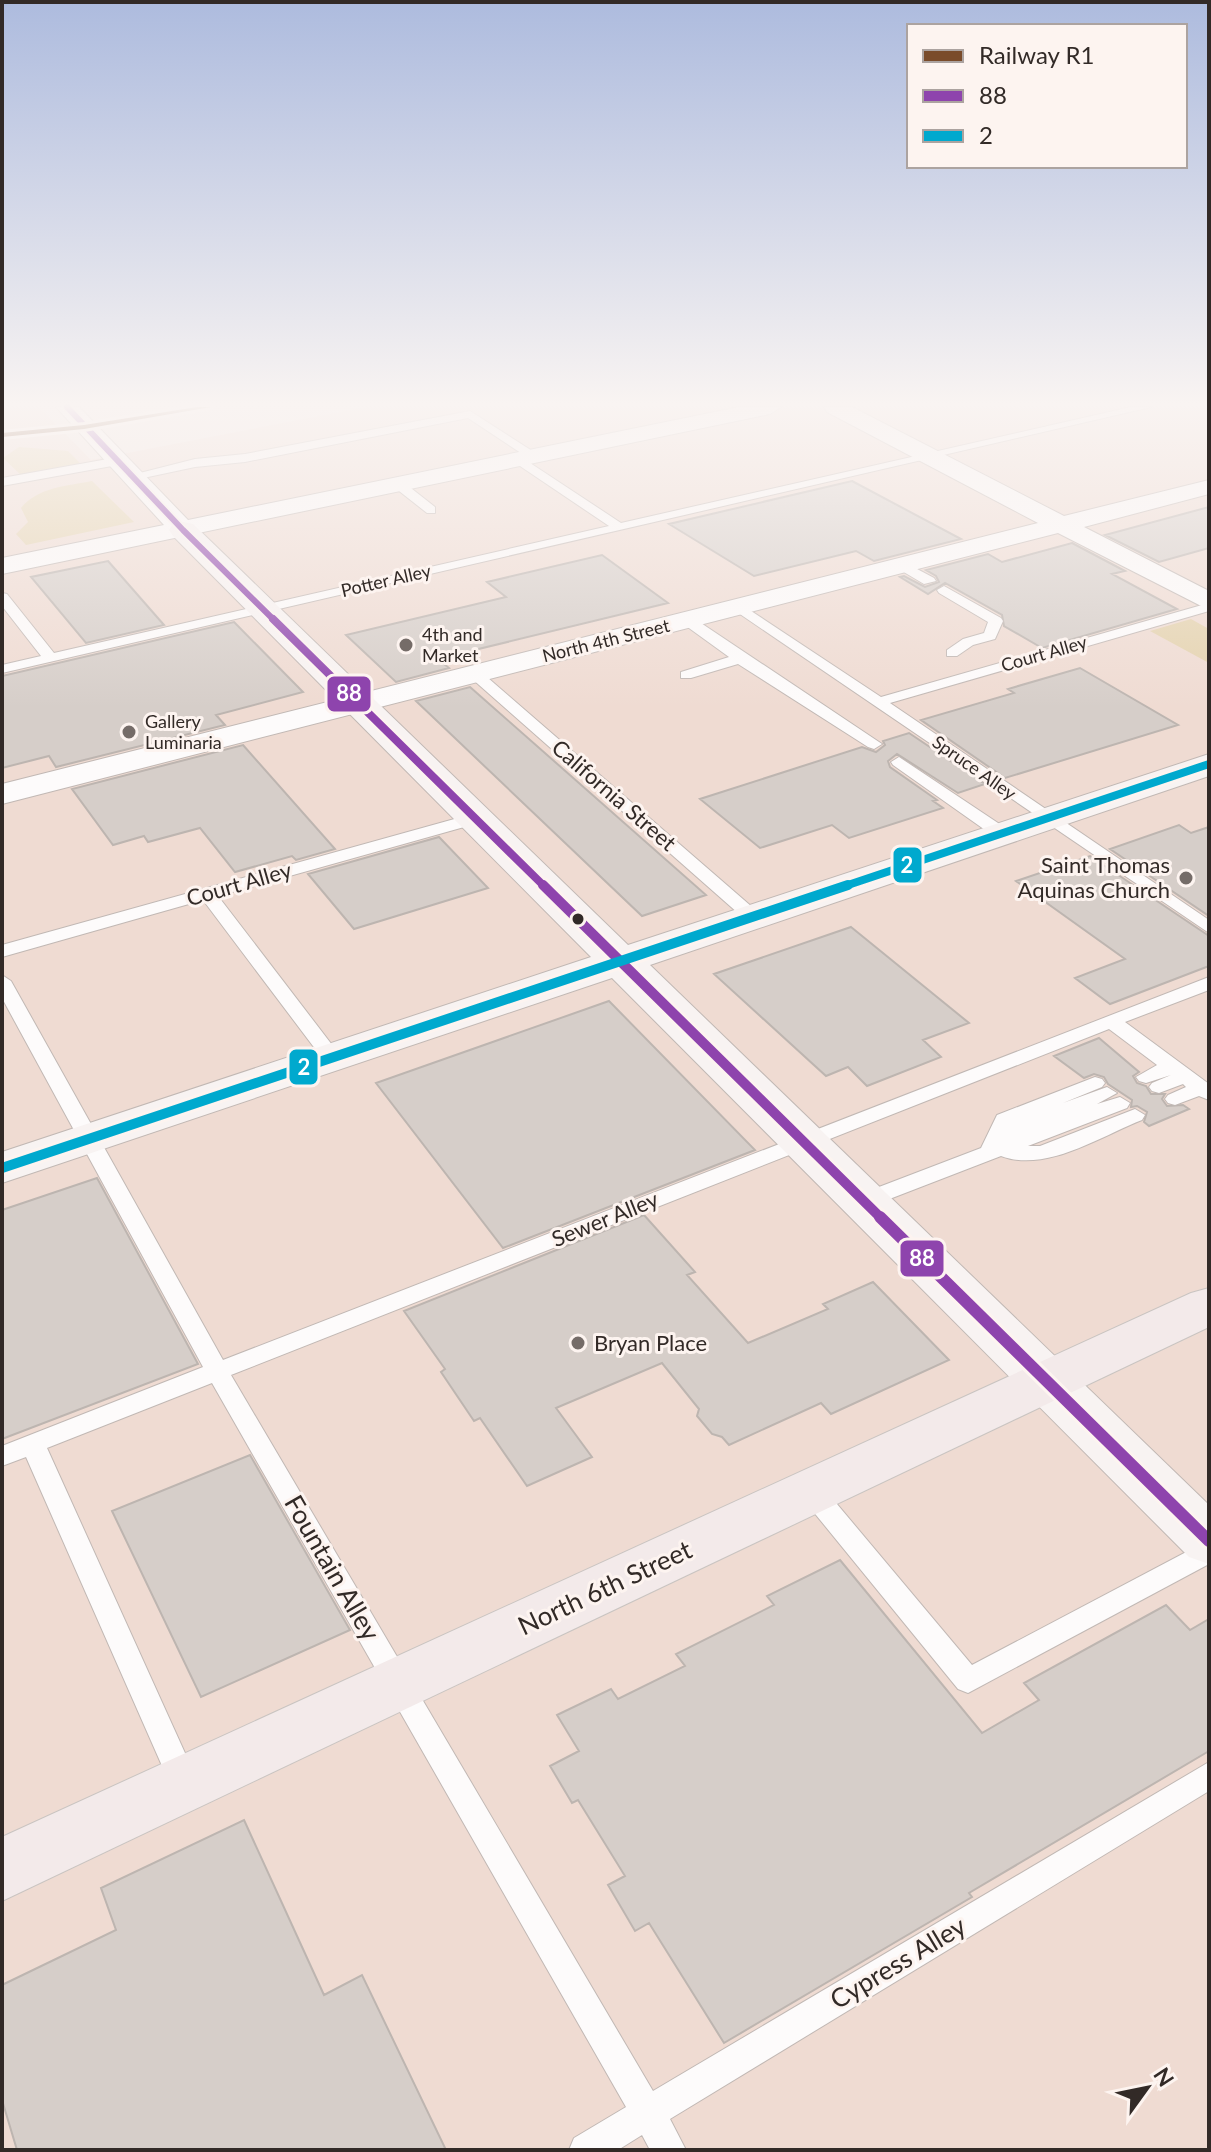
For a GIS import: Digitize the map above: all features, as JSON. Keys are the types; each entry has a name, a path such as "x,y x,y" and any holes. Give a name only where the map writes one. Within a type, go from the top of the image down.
{"main road":[{"name":"North 6th Street","path":"2,1870 1209,1306"}],"street":[{"path":"162,507 1209,1541"},
{"path":"2,566 289,507"},
{"path":"1029,507 1209,604"},
{"name":"North 4th Street","path":"2,794 1130,507"},
{"path":"2,1168 1209,764"}],"lane":[{"path":"428,507 431,510"},
{"path":"592,507 620,528"},
{"name":"Potter Alley","path":"2,669 709,507"},
{"path":"902,565 929,581"},
{"path":"944,590 996,621 990,636 968,642 952,653"},
{"path":"2,597 51,658"},
{"name":"Court Alley","path":"879,702 1209,604"},
{"name":"Spruce Alley","path":"739,607 1209,928"},
{"path":"687,620 842,726 874,744"},
{"path":"686,675 729,664 738,657"},
{"name":"California Street","path":"475,674 753,917"},
{"path":"899,762 1001,833"},
{"name":"Court Alley","path":"2,951 476,818"},
{"path":"207,893 332,1058"},
{"name":"Fountain Alley","path":"2,981 218,1373 669,2150"},
{"name":"Sewer Alley","path":"2,1456 804,1139 1209,983"},
{"path":"1111,1021 1185,1076"},
{"path":"1185,1076 1154,1082 1185,1076"},
{"path":"866,1200 989,1151 1016,1130 1114,1099 1042,1153 989,1151"},
{"path":"33,1444 185,1785"},
{"path":"812,1492 968,1681 1209,1551"},
{"name":"Cypress Alley","path":"586,2150 1209,1775"}],"shaded area":[{"path":"2,507 1209,507 1209,2150 2,2150"},
{"path":"119,507 134,522 26,545 16,534 28,522 21,508"},
{"path":"1191,619 1209,629 1209,663 1150,631"}],"building":[{"path":"740,507 902,507 961,539 874,561 856,551 754,576 669,524"},
{"path":"1209,507 1209,548 1159,562 1105,535"},
{"path":"1072,543 1125,571 1112,574 1177,609 1042,648 1004,626 1002,615 945,583 928,594 900,577 904,576 925,587 939,582 926,570 988,554 1002,562"},
{"path":"602,555 668,603 462,653 439,660 449,668 396,682 346,635 506,597 487,582"},
{"path":"108,561 164,625 86,643 31,577"},
{"path":"234,622 303,692 216,715 225,725 56,767 49,756 2,768 2,676"},
{"path":"1080,668 1178,725 1005,778 921,720 1014,693 1008,689"},
{"path":"470,687 706,895 642,916 416,701"},
{"path":"909,733 985,784 958,793 897,754 888,761 890,767 937,800 933,801 943,808 849,838 832,825 760,848 700,799 862,747 876,752 885,745 883,741"},
{"path":"243,745 335,849 296,860 292,856 235,872 200,828 148,842 144,836 113,845 72,789"},
{"name":"Saint Thomas Aquinas Church","path":"1179,825 1191,833 1209,827 1209,916 1110,849"},
{"path":"439,837 488,888 354,929 308,874"},
{"path":"1090,856 1209,936 1209,966 1110,1004 1075,978 1125,959 1016,881"},
{"path":"851,927 969,1023 923,1040 941,1057 867,1086 848,1067 826,1076 714,974"},
{"path":"609,1001 755,1150 503,1248 376,1083"},
{"path":"1099,1038 1139,1072 1133,1076 1137,1083 1146,1086 1151,1094 1165,1094 1162,1099 1167,1106 1183,1105 1189,1109 1149,1126 1144,1122 1147,1112 1137,1106 1131,1107 1132,1100 1108,1084 1104,1077 1094,1074 1084,1078 1054,1056"},
{"path":"97,1178 198,1364 2,1439 2,1210"},
{"name":"Bryan Place","path":"644,1215 695,1272 687,1275 748,1343 828,1309 823,1304 873,1282 949,1360 831,1414 821,1403 729,1445 722,1437 712,1434 697,1416 699,1409 662,1363 556,1408 592,1457 527,1486 480,1418 474,1421 441,1372 445,1369 404,1311"},
{"path":"250,1455 350,1630 201,1697 112,1511"},
{"path":"840,1560 982,1733 1039,1700 1024,1683 1166,1605 1190,1630 1209,1619 1209,1751 969,1893 972,1897 724,2043 649,1923 635,1931 608,1885 625,1876 578,1800 572,1803 550,1766 579,1751 557,1715 611,1689 618,1699 685,1666 676,1654 774,1605 767,1596"},
{"path":"244,1820 324,1995 362,1975 446,2150 17,2150 2,2100 2,1985 116,1930 101,1888"}],"transit line":[{"name":"88","path":"162,507 1209,1541"},
{"name":"2","path":"2,1168 1209,764"}],"place":[{"name":"4th and Market","path":"406,645"},
{"name":"Gallery Luminaria","path":"129,732"},
{"name":"Saint Thomas Aquinas Church","path":"1186,878"},
{"name":"Bryan Place","path":"578,1343"}]}
